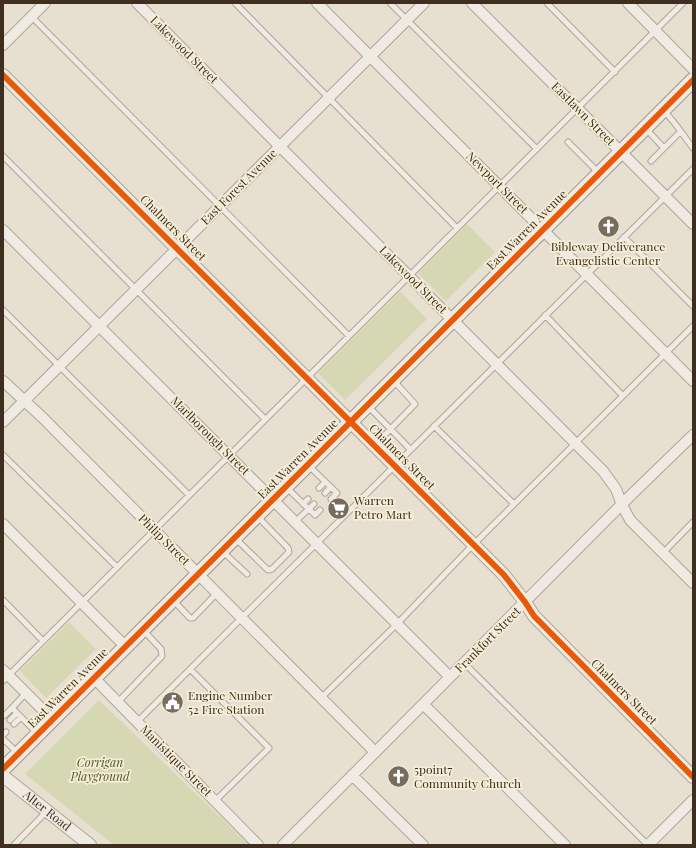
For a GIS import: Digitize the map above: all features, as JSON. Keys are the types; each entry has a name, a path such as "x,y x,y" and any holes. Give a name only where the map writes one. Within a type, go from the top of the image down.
{"main road":[{"name":"East Warren Avenue","path":"3,768 693,80"}],"street":[{"path":"3,45 45,3"},
{"name":"Lakewood Street","path":"137,3 603,471 616,489 630,520 693,583"},
{"name":"Newport Street","path":"317,3 693,381"},
{"name":"East Forest Avenue","path":"3,422 424,3"},
{"name":"Eastlawn Street","path":"472,3 693,224"},
{"path":"628,3 693,68"},
{"name":"Chalmers Street","path":"3,75 504,575 534,616 693,777"},
{"name":"Marlborough Street","path":"3,230 100,325 450,677"},
{"name":"Philip Street","path":"3,381 375,752"},
{"name":"Frankfort Street","path":"283,845 693,435"},
{"path":"3,524 125,646"},
{"path":"5,675 26,693 52,719"},
{"name":"Manistique Street","path":"94,678 258,845"},
{"path":"423,704 565,845"},
{"path":"352,775 423,845"},
{"name":"Alter Road","path":"3,776 90,845"},
{"path":"648,845 693,800"}],"lane":[{"path":"235,3 457,228"},
{"path":"390,3 537,149"},
{"path":"547,3 615,72"},
{"path":"5,675 82,603 228,455 578,109 683,3"},
{"path":"32,17 349,336"},
{"path":"663,110 676,123 680,132 693,148"},
{"path":"645,128 664,148"},
{"path":"651,161 680,132"},
{"path":"568,142 599,174"},
{"path":"3,156 265,419"},
{"path":"137,722 693,169"},
{"path":"624,237 693,306"},
{"path":"3,310 189,495"},
{"path":"545,315 622,396"},
{"path":"321,698 397,624 473,544 693,326"},
{"path":"375,446 415,404 392,380"},
{"path":"367,405 410,449"},
{"path":"434,426 514,504"},
{"path":"3,455 117,567"},
{"path":"308,464 337,493 331,499"},
{"path":"319,488 325,482"},
{"path":"285,487 315,515 320,510"},
{"path":"325,493 331,487"},
{"path":"303,504 308,498"},
{"path":"296,522 314,504"},
{"path":"234,538 268,570 272,569 289,552 288,548 256,515"},
{"path":"663,553 693,522"},
{"path":"222,550 247,574"},
{"path":"172,599 190,618 193,618 217,593"},
{"path":"3,600 43,641"},
{"path":"118,702 162,656 161,649 142,629"},
{"path":"464,663 648,845"},
{"path":"190,669 269,748 215,801"},
{"path":"5,715 26,693"},
{"path":"12,708 38,734"},
{"path":"10,720 17,713"},
{"path":"14,724 21,717"},
{"path":"3,739 18,753"},
{"path":"14,845 47,811"}],"green space":[{"path":"467,224 495,252 446,301 418,273"},
{"path":"400,291 427,319 345,400 318,373"},
{"path":"69,622 96,649 46,698 20,671"},
{"name":"Corrigan Playground","path":"99,700 249,845 114,845 25,774"}],"cycle path":[{"path":"3,75 504,575 534,616 693,777"},
{"path":"3,769 693,80"}],"place":[{"name":"Bibleway Deliverance Evangelistic Center","path":"608,226"},
{"name":"Warren Petro Mart","path":"339,508"},
{"name":"Engine Number 52 Fire Station","path":"173,703"},
{"name":"5point7 Community Church","path":"399,777"}]}
